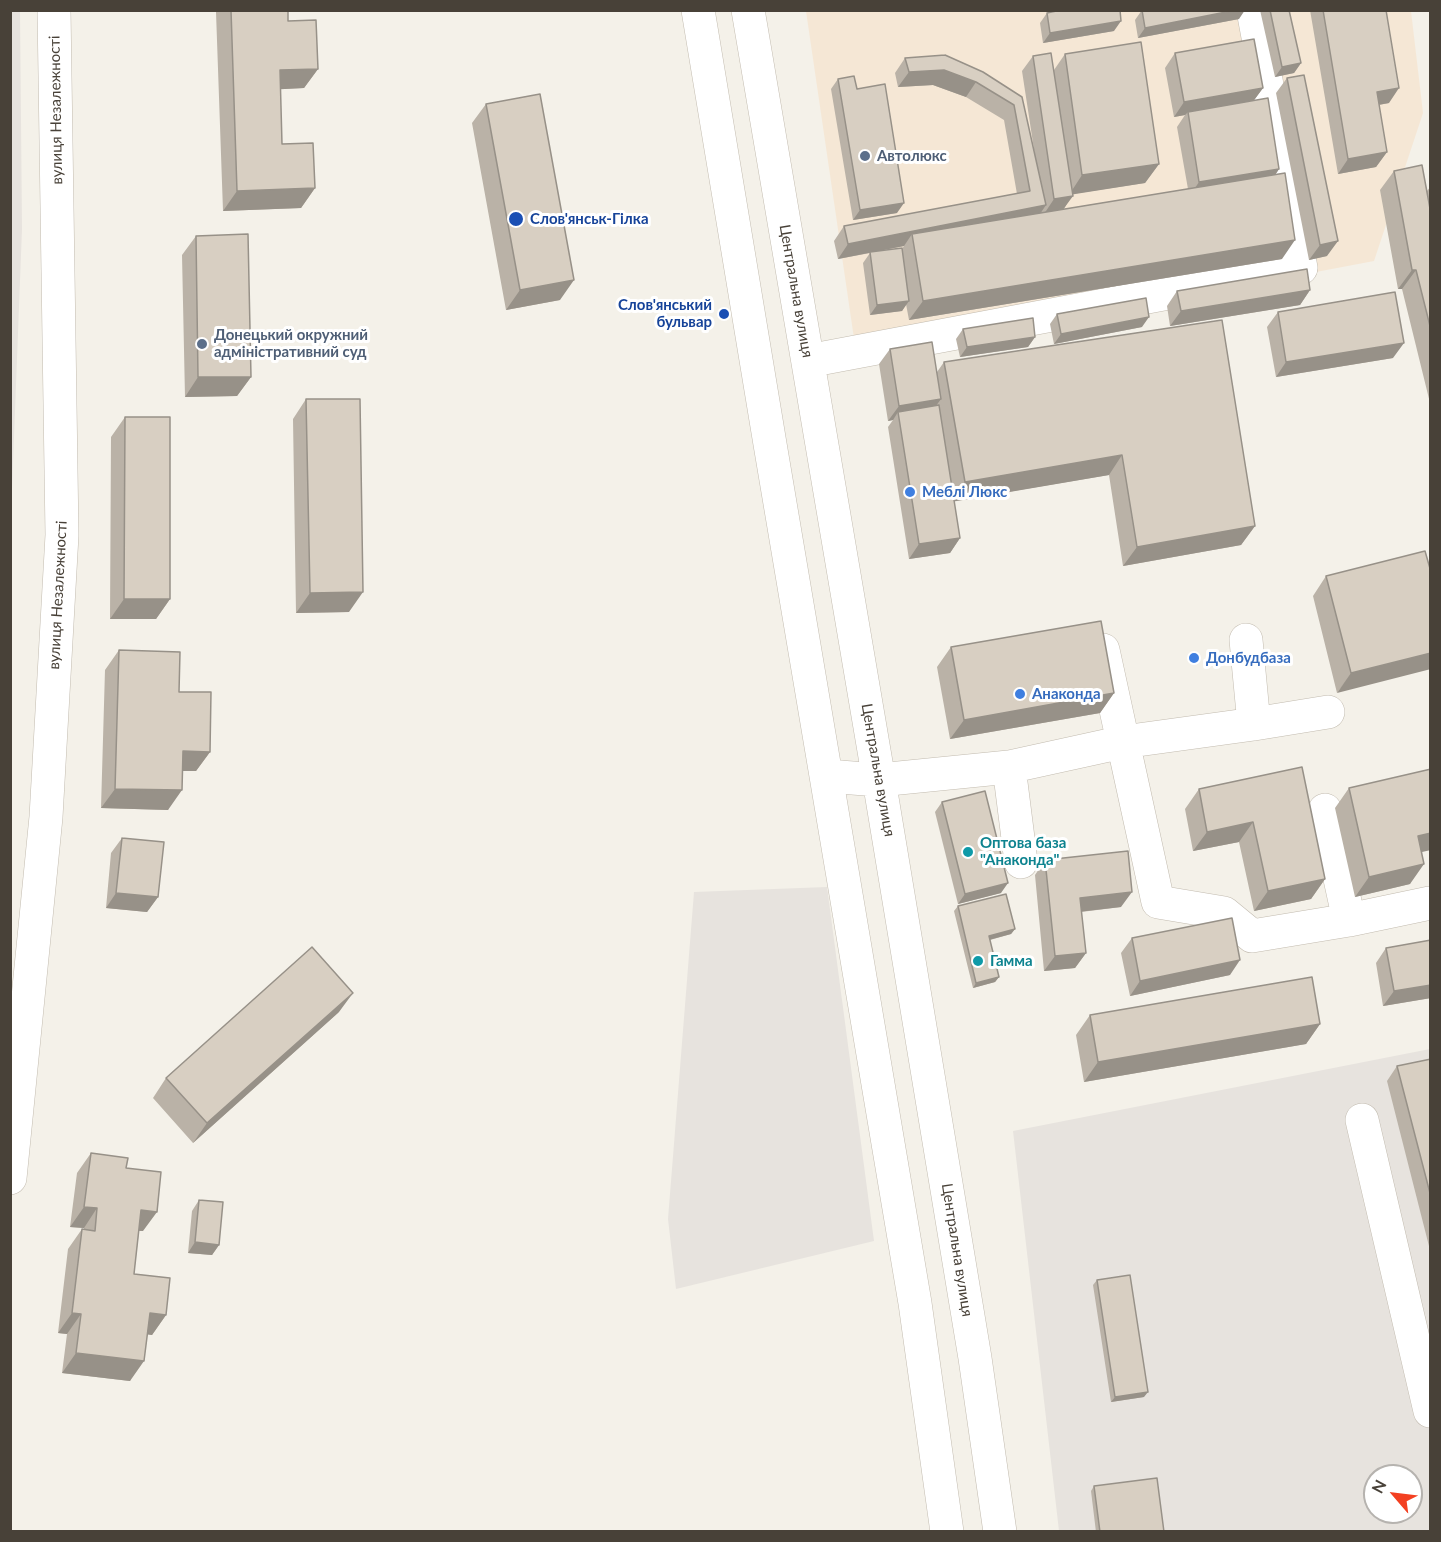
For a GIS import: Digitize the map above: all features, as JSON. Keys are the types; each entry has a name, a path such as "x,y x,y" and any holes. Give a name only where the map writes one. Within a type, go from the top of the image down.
{"street":[{"name":"вулиця Незалежності","path":"10,1178 46,817 62,535 54,10"},
{"path":"698,10 915,1303 946,1532"},
{"name":"Центральна вулиця","path":"748,10 975,1358 1000,1532"},
{"path":"808,361 1300,268 1253,10"},
{"path":"1246,640 1254,724"},
{"path":"1102,644 1158,902 1224,913 1252,936 1349,920 1431,903"},
{"path":"826,776 879,780 1009,767 1123,742 1328,712"},
{"path":"1009,767 1021,862"},
{"path":"1325,810 1349,920"},
{"path":"1362,1120 1431,1411"}],"shaded area":[{"path":"10,11 20,11 22,229 11,515"},
{"path":"806,11 1411,11 1423,113 1374,261 857,359"},
{"path":"827,887 874,1241 676,1289 668,1219 694,892"},
{"path":"1430,1049 1430,1531 1059,1531 1013,1131"}],"building":[{"path":"231,10 288,10 288,21 316,20 318,69 280,70 282,144 313,143 315,188 237,191"},
{"path":"1061,10 1120,10 1121,21 1050,33 1047,13"},
{"path":"1142,10 1236,10 1145,28"},
{"path":"1270,10 1289,10 1301,63 1282,67"},
{"path":"1323,10 1386,10 1399,88 1377,92 1387,152 1348,159"},
{"path":"1254,39 1263,88 1184,102 1175,53"},
{"path":"1141,42 1159,164 1082,175 1065,54"},
{"path":"1051,53 1073,196 1054,199 1033,56"},
{"path":"945,55 983,72 1022,97 1046,205 848,244 844,226 1030,191 1014,105 976,82 944,70 909,72 905,58"},
{"path":"1304,75 1338,241 1320,245 1287,78"},
{"name":"Автолюкс","path":"854,76 857,89 885,84 904,203 860,210 838,79"},
{"path":"540,94 574,280 520,290 486,104"},
{"path":"1268,98 1279,169 1199,182 1188,112"},
{"path":"1422,165 1431,214 1431,330 1416,270 1412,270 1394,171"},
{"path":"1285,173 1295,240 923,301 912,234"},
{"path":"248,234 251,377 198,377 196,236"},
{"path":"902,248 909,301 877,305 870,252"},
{"path":"1307,269 1310,290 1181,311 1177,291"},
{"path":"1395,292 1404,343 1286,362 1278,312"},
{"path":"1146,298 1149,317 1061,334 1057,314"},
{"path":"1033,318 1035,337 967,347 963,329"},
{"path":"1222,320 1255,526 1137,547 1122,455 965,482 944,362"},
{"path":"932,342 941,399 899,406 890,349"},
{"path":"306,399 360,399 363,592 310,593"},
{"path":"939,405 960,538 919,544 898,412"},
{"path":"125,417 170,417 170,599 124,599"},
{"path":"1425,551 1431,572 1431,653 1351,673 1326,576"},
{"path":"1101,621 1114,693 964,720 951,647"},
{"path":"119,650 180,652 179,692 211,692 210,752 183,751 182,790 115,789"},
{"path":"1302,767 1325,879 1268,891 1253,822 1207,832 1199,789"},
{"path":"1431,769 1431,833 1418,836 1424,864 1369,877 1349,788"},
{"name":"Оптова база \"Анаконда\"","path":"985,791 1008,883 965,894 942,802"},
{"path":"122,838 164,842 158,897 116,893"},
{"path":"1128,851 1132,892 1080,898 1086,953 1055,956 1045,860"},
{"name":"Гамма","path":"1006,894 1015,929 989,936 999,977 976,983 958,906"},
{"path":"1232,918 1240,960 1140,981 1132,938"},
{"path":"1431,940 1431,985 1394,991 1386,948"},
{"path":"312,947 353,993 207,1123 166,1078"},
{"path":"1312,977 1320,1024 1098,1062 1090,1015"},
{"path":"1431,1059 1431,1197 1397,1066"},
{"path":"91,1153 128,1158 126,1168 161,1172 157,1212 141,1210 134,1274 170,1278 166,1315 150,1313 144,1361 76,1353 81,1314 72,1313 82,1229 95,1231 97,1208 84,1207"},
{"path":"199,1200 223,1202 219,1245 195,1242"},
{"path":"1130,1275 1148,1392 1115,1397 1097,1280"},
{"path":"1157,1478 1164,1532 1100,1532 1094,1486"}],"place":[{"name":"Автолюкс","path":"865,156"},
{"name":"Слов'янськ-Гілка","path":"516,219"},
{"name":"Слов'янський бульвар","path":"724,314"},
{"name":"Донецький окружний адміністративний суд","path":"202,344"},
{"name":"Меблі Люкс","path":"910,492"},
{"name":"Донбудбаза","path":"1194,658"},
{"name":"Анаконда","path":"1020,694"},
{"name":"Оптова база \"Анаконда\"","path":"968,852"},
{"name":"Гамма","path":"978,961"}]}
